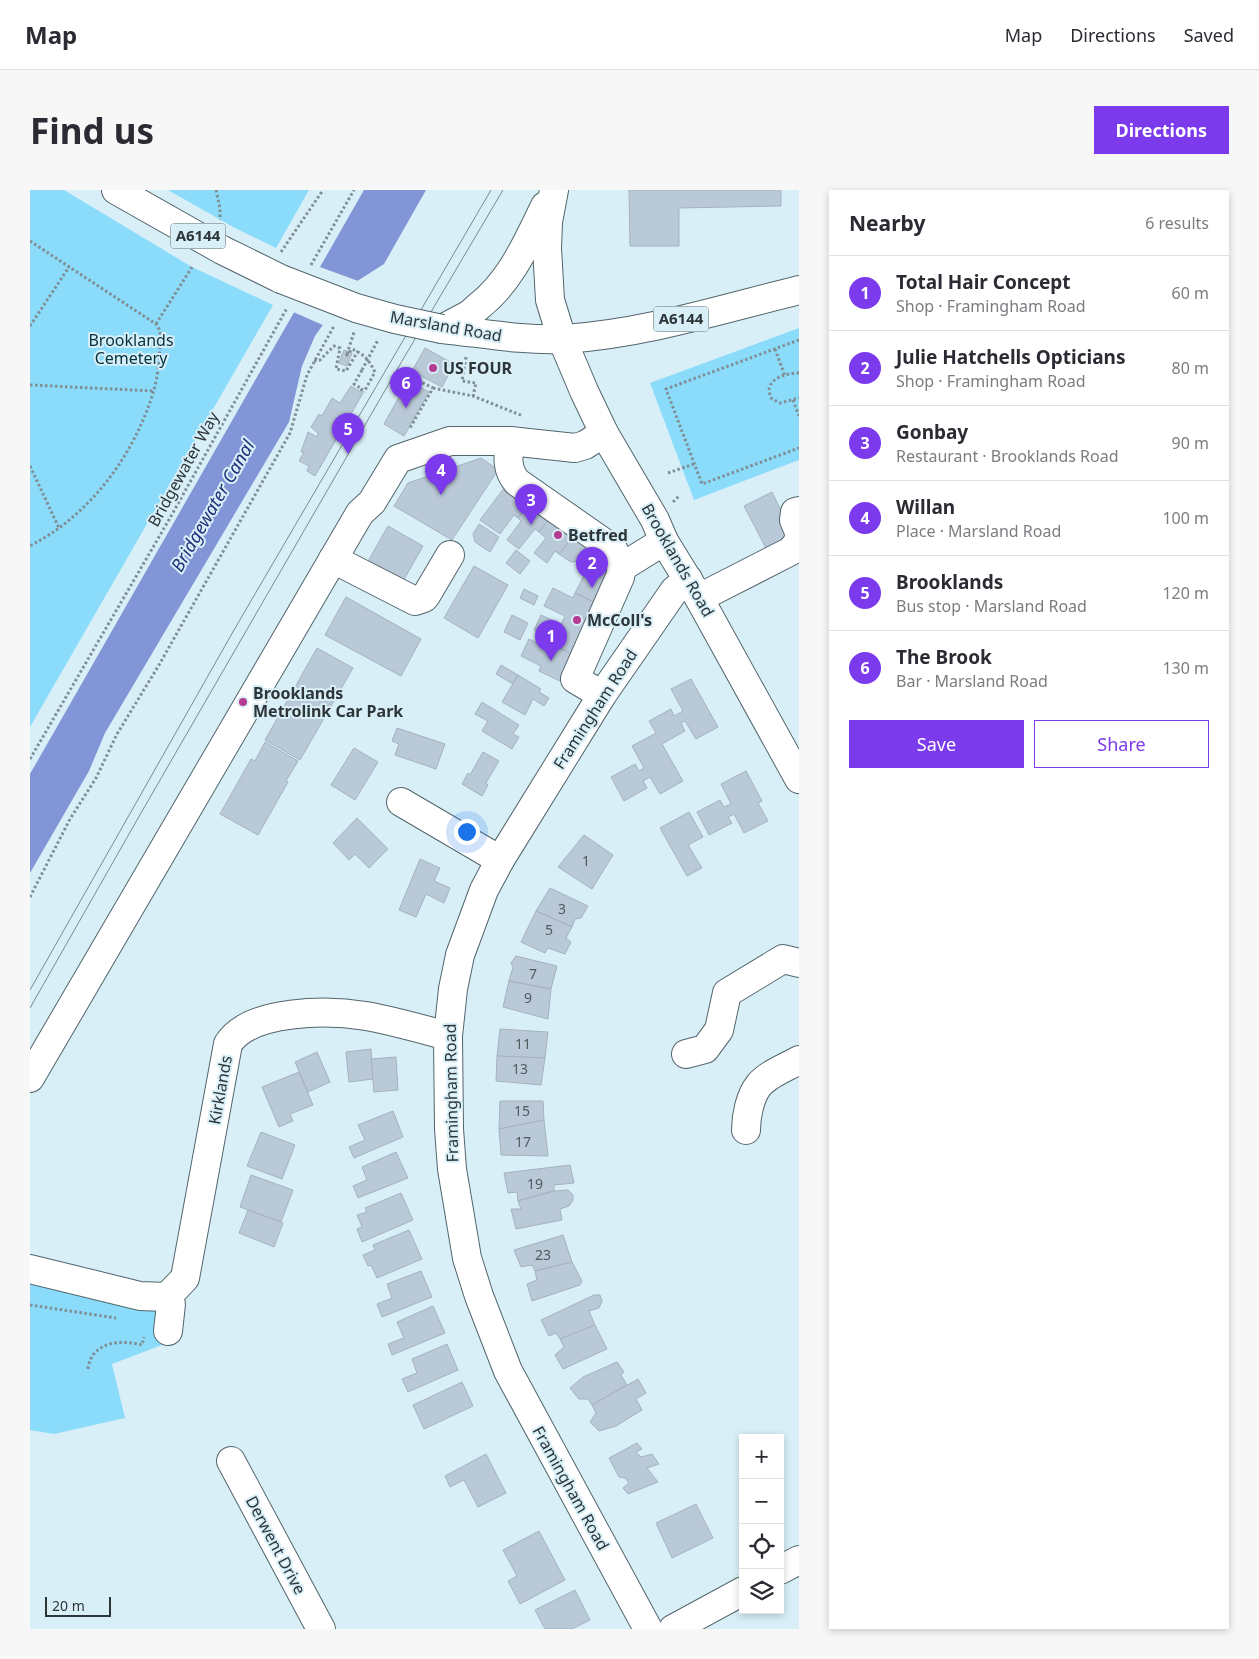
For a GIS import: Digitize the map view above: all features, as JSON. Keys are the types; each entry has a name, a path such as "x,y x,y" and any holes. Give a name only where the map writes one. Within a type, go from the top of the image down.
{"street":[{"name":"Marsland Road","path":"116,190 280,285 390,318 442,328 505,337 562,339 607,335 650,327 799,290"},
{"path":"442,328 470,314 480,306 493,295 512,272 553,190"},
{"name":"Brooklands Road","path":"553,190 548,222 548,275 550,300 562,339 604,433 655,520 664,541 694,588 799,779"},
{"path":"30,1078 360,513 372,502 398,459 450,441 510,441 575,448 585,445 604,433"},
{"path":"510,441 508,462 510,473 517,482 612,549 622,567 620,577 575,679 602,695"},
{"path":"799,510 795,512 794,520 799,532"},
{"name":"Framingham Road","path":"648,1629 508,1371 479,1296 467,1258 452,1169 449,1129 448,1036 453,989 460,955 484,890 500,860 602,695 674,591 694,588 792,551 798,542 799,536"},
{"path":"622,567 664,541"},
{"path":"333,559 415,600 424,598 450,555"},
{"path":"401,802 500,860"},
{"path":"686,1054 705,1049 719,1030 727,993 783,959 799,963"},
{"name":"Kirklands","path":"167,1297 186,1278 228,1044 232,1038 257,1023 274,1018 300,1014 329,1013 365,1016 448,1036"},
{"path":"746,1130 751,1102 759,1085 799,1060"},
{"path":"30,1269 140,1296 167,1297 171,1304 168,1331"},
{"name":"Derwent Drive","path":"231,1461 321,1629"},
{"path":"782,1569 799,1560"},
{"path":"673,1629 739,1593"}],"path":[{"path":"216,190 220,208 220,220"},
{"name":"Bridgewater Way","path":"30,759 165,526 280,285 278,256 322,190"},
{"path":"310,267 354,190"},
{"path":"30,241 156,324 161,336 154,391 134,440 104,485 85,506 59,528 30,546"},
{"path":"30,326 69,267"},
{"path":"156,324 192,267"},
{"path":"30,897 70,819 96,778 117,734 164,656 290,433 301,392 314,361 347,304"},
{"path":"346,356 352,348 366,356 375,372 362,392 362,388 354,384 362,370 390,318"},
{"path":"799,340 666,388 702,484 799,448"},
{"path":"314,361 320,360 334,346 340,348 336,369 346,371 358,352"},
{"path":"775,349 785,376"},
{"path":"466,356 462,381 476,383 473,396"},
{"path":"799,373 776,378 770,386 770,396 780,403 799,398"},
{"path":"409,376 432,388 473,396 527,417"},
{"path":"30,385 154,391"},
{"path":"409,429 432,388"},
{"path":"793,400 799,416"},
{"path":"668,473 694,464"},
{"path":"30,466 59,528"},
{"path":"88,1369 89,1360 100,1347 124,1342 142,1345 144,1336 168,1331"}],"green space":[{"name":"Brooklands Cemetery","path":"30,190 64,190 192,267 273,305 30,727"},
{"path":"168,190 309,190 276,248 235,228"},
{"path":"799,328 799,460 694,500 650,383"},
{"path":"30,1274 154,1302 170,1342 112,1364 125,1418 54,1434 30,1430"}],"water":[{"name":"Bridgewater Canal","path":"364,190 426,190 384,264 351,285 315,336 302,366 289,422 105,733 89,771 30,873 30,774"}],"pier":[{"path":"317,266 361,282 353,287 325,326 291,311"}],"building":[{"path":"629,190 781,190 781,206 679,208 679,246 630,246"},
{"name":"US FOUR","path":"425,348 454,364 442,387 412,371"},
{"path":"344,350 352,353 347,366 339,363"},
{"path":"408,381 429,392 404,436 384,424"},
{"path":"351,386 363,393 315,476 307,471 309,466 299,461 304,452 301,452 308,432 317,437 318,433 311,427 319,414 322,416 332,398 340,403"},
{"path":"481,458 498,470 452,540 394,506 408,483"},
{"path":"511,479 534,496 518,518 514,515 500,534 480,520"},
{"path":"772,492 796,542 769,554 744,506"},
{"path":"534,496 555,511 539,532 535,529 519,549 507,540 521,521 518,518"},
{"name":"Betfred","path":"555,511 579,529 559,554 555,551 547,563 534,553 546,538 539,532"},
{"path":"479,524 499,537 490,552 475,542 473,534"},
{"path":"388,526 423,546 402,583 367,563"},
{"path":"579,529 601,546 586,565 580,561 571,562 559,554"},
{"path":"601,546 611,575 608,582 586,572 588,568 586,565"},
{"path":"601,546 611,575 608,582 586,572 588,568 586,565"},
{"path":"516,550 530,561 520,574 506,563"},
{"path":"474,566 508,585 478,638 444,618"},
{"path":"586,572 608,582 598,604 575,593"},
{"name":"McColl's","path":"553,588 573,598 575,593 598,604 574,655 553,645 555,639 534,630 541,615 561,624 565,616 544,606"},
{"path":"524,589 538,596 534,605 520,598"},
{"path":"346,597 421,639 401,676 325,635"},
{"path":"512,615 528,623 520,640 504,632"},
{"path":"529,639 550,649 553,645 574,655 562,682 539,671 541,666 521,656"},
{"path":"317,648 353,668 300,760 265,740"},
{"path":"501,665 518,675 513,684 496,674"},
{"path":"518,675 541,689 539,692 549,698 544,706 533,699 525,715 502,702"},
{"path":"691,679 718,727 696,739 685,721 681,723 685,731 662,744 683,781 660,794 650,777 643,781 647,788 624,801 611,777 635,764 639,771 644,768 632,746 656,733 649,721 671,709 674,716 683,711 671,689"},
{"path":"482,702 519,725 513,734 519,737 512,749 482,731 488,721 475,714"},
{"path":"397,728 445,744 436,769 395,755 399,744 392,741"},
{"path":"265,742 298,761 258,835 220,814 251,759 255,761"},
{"path":"354,748 378,762 355,800 331,785"},
{"path":"483,752 499,761 486,783 488,785 482,796 462,784 468,773 470,775"},
{"path":"746,771 762,801 758,803 768,821 744,833 734,814 728,817 732,823 709,835 697,812 720,800 724,807 731,804 721,784"},
{"path":"689,812 703,837 688,845 702,868 687,876 660,828"},
{"path":"357,818 388,849 369,868 355,854 349,860 333,843"},
{"path":"584,835 613,855 592,889 558,867"},
{"path":"420,859 440,868 434,881 450,888 444,903 426,894 416,917 399,910"},
{"path":"550,888 588,906 581,918 575,919 572,927 536,911"},
{"path":"536,911 572,927 566,938 571,942 565,954 548,948 545,953 521,942"},
{"path":"516,956 557,966 551,989 509,981 513,967 511,963"},
{"path":"509,981 551,989 548,1019 503,1007"},
{"path":"500,1029 548,1032 545,1058 497,1056"},
{"path":"371,1049 373,1079 349,1082 346,1052"},
{"path":"317,1052 330,1082 308,1092 295,1062"},
{"path":"497,1056 545,1058 541,1085 496,1081"},
{"path":"396,1057 398,1090 374,1092 371,1059"},
{"path":"299,1072 313,1105 290,1114 293,1121 279,1127 262,1087"},
{"path":"500,1101 543,1101 544,1120 499,1129"},
{"path":"393,1111 403,1137 354,1158 349,1147 365,1140 358,1125"},
{"path":"544,1120 548,1156 501,1155 499,1129"},
{"path":"261,1132 295,1145 282,1179 247,1166"},
{"path":"396,1152 408,1178 358,1198 353,1186 367,1180 362,1167"},
{"path":"570,1165 574,1183 554,1185 554,1191 518,1201 517,1192 508,1193 504,1173"},
{"path":"251,1175 293,1190 281,1222 240,1207"},
{"path":"568,1190 573,1195 573,1200 569,1206 560,1209 562,1220 516,1229 511,1209 521,1209 518,1201 554,1191"},
{"path":"401,1193 413,1220 362,1242 357,1229 362,1227 357,1215 367,1212 365,1208"},
{"path":"248,1210 283,1223 274,1247 239,1233"},
{"path":"409,1230 422,1259 377,1278 371,1265 368,1266 363,1255 375,1250 373,1245"},
{"path":"563,1235 572,1262 535,1271 532,1265 521,1267 514,1250"},
{"path":"572,1262 582,1281 580,1285 532,1301 527,1284 537,1280 535,1271"},
{"path":"421,1271 432,1297 382,1317 377,1304 392,1298 387,1284"},
{"path":"594,1295 600,1295 602,1301 599,1308 589,1311 595,1325 560,1339 556,1333 549,1336 541,1320"},
{"path":"433,1306 445,1333 392,1355 388,1344 404,1338 397,1322"},
{"path":"595,1325 607,1349 563,1369 555,1355 564,1347 560,1339"},
{"path":"447,1344 458,1370 408,1392 402,1379 417,1373 412,1359"},
{"path":"617,1362 624,1372 621,1375 627,1385 592,1405 588,1399 579,1399 570,1388 583,1377"},
{"path":"638,1379 646,1393 636,1399 642,1410 616,1426 599,1431 590,1422 596,1413 592,1405"},
{"path":"462,1382 473,1406 424,1429 413,1405"},
{"path":"637,1443 642,1449 636,1452 641,1457 652,1454 659,1464 647,1468 658,1482 628,1494 623,1488 629,1483 625,1478 619,1477 609,1458"},
{"path":"486,1454 506,1493 478,1507 464,1480 450,1487 445,1476"},
{"path":"696,1504 713,1538 672,1558 656,1523"},
{"path":"539,1531 565,1580 520,1604 508,1581 517,1576 503,1550"},
{"path":"575,1590 590,1620 572,1629 545,1629 535,1610"}],"tram line":[{"path":"30,990 234,630 491,190"},
{"path":"30,1008 402,361 503,190"}],"place":[{"name":"US FOUR","path":"433,368"},
{"name":"The Brook","path":"406,408"},
{"name":"Brooklands","path":"348,454"},
{"name":"Willan","path":"441,495"},
{"name":"Gonbay","path":"531,525"},
{"name":"Betfred","path":"558,535"},
{"name":"Julie Hatchells Opticians","path":"592,588"},
{"name":"McColl's","path":"577,620"},
{"name":"Total Hair Concept","path":"551,661"},
{"name":"Brooklands Metrolink Car Park","path":"243,702"}]}
